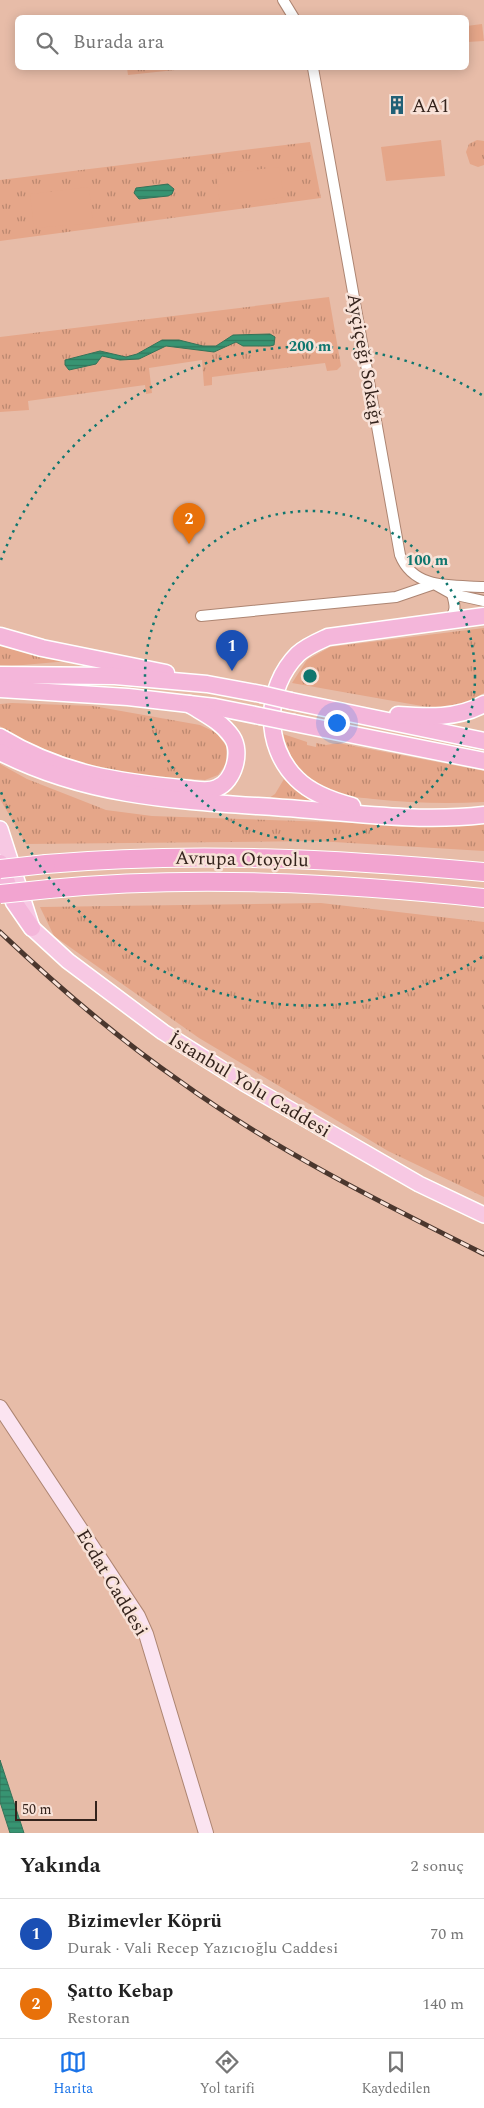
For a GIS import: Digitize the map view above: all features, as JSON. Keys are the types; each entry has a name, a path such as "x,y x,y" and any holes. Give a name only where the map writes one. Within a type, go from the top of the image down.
{"highway":[{"path":"392,816 333,801 298,780 280,758 272,734 272,710 276,693 285,672 298,654 311,644 328,637 484,616"},
{"path":"0,636 42,648 143,666 207,684 484,741"},
{"path":"4,682 115,676 207,684"},
{"path":"4,682 189,704 260,716 484,761"},
{"path":"0,736 40,758 94,776 190,789 206,790 218,788 228,780 235,767 236,744 220,723 189,704"},
{"path":"363,715 447,716 463,713 484,704"},
{"path":"0,752 47,774 73,783 122,793 180,800 392,816 484,815"},
{"name":"Avrupa Otoyolu","path":"0,869 106,859 200,857 382,863 484,872"},
{"path":"382,863 403,859 484,860"},
{"path":"0,863 14,902 32,928"},
{"name":"Avrupa Otoyolu","path":"0,894 110,884 239,882 352,886 484,898"}],"main road":[{"path":"0,829 32,928"},
{"name":"İstanbul Yolu Caddesi","path":"32,928 68,961 120,1002 212,1063 419,1184 484,1215"},
{"name":"Ecdat Caddesi","path":"0,1407 138,1616 146,1634 206,1833"}],"street":[{"path":"283,0 292,15"},
{"name":"Ayçiçeği Sokağı","path":"312,70 400,555 411,574 434,584 484,587"},
{"path":"201,616 396,597 434,584 452,594 484,601"},
{"path":"448,620 454,614 456,606 452,594"}],"green space":[{"path":"482,24 484,41 469,42 469,26"},
{"path":"127,70 175,70 128,75"},
{"path":"441,140 445,176 386,181 381,147"},
{"path":"477,140 484,141 484,165 478,167 470,164 466,152 469,144"},
{"path":"310,142 321,198 0,241 0,180"},
{"path":"279,167 284,197 220,205 216,174"},
{"path":"89,187 93,223 34,228 30,194"},
{"path":"329,297 341,366 337,370 327,371 325,363 212,377 212,385 204,386 202,360 149,368 152,393 146,394 145,385 28,401 29,410 0,412 0,337"},
{"path":"484,628 484,693 460,704 433,708 292,683 307,660 330,647"},
{"path":"0,642 47,659 69,661 0,667"},
{"path":"0,704 93,706 200,725 217,733 226,746 226,764 218,775 205,780 140,775 72,761 9,734 0,726"},
{"path":"283,734 316,747 316,743 326,745 338,743 484,771 484,802 442,803 401,801 349,796 325,790 309,780 297,766"},
{"path":"0,764 27,779 106,810 152,816 361,823 484,823 484,851 317,841 26,844 0,799"},
{"path":"284,779 312,802 269,798 275,794"},
{"path":"321,903 484,922 484,1197 388,1151 199,1038 54,936 40,907"}],"shaded area":[{"path":"168,184 174,189 172,194 168,196 139,199 134,193 136,188"},
{"path":"270,334 275,337 274,345 270,346 243,346 236,342 214,352 166,346 139,359 120,360 102,356 96,364 69,370 65,365 65,360 100,351 126,357 137,354 162,340 179,340 203,346 216,346 233,335"},
{"path":"0,1760 24,1833 10,1833 0,1802"}],"railway":[{"path":"0,932 43,972 110,1029 217,1107 329,1174 484,1254"}],"place":[{"name":"AA1","path":"397,105"},
{"name":"Şatto Kebap","path":"189,544"},
{"name":"Bizimevler Köprü","path":"232,671"}]}
